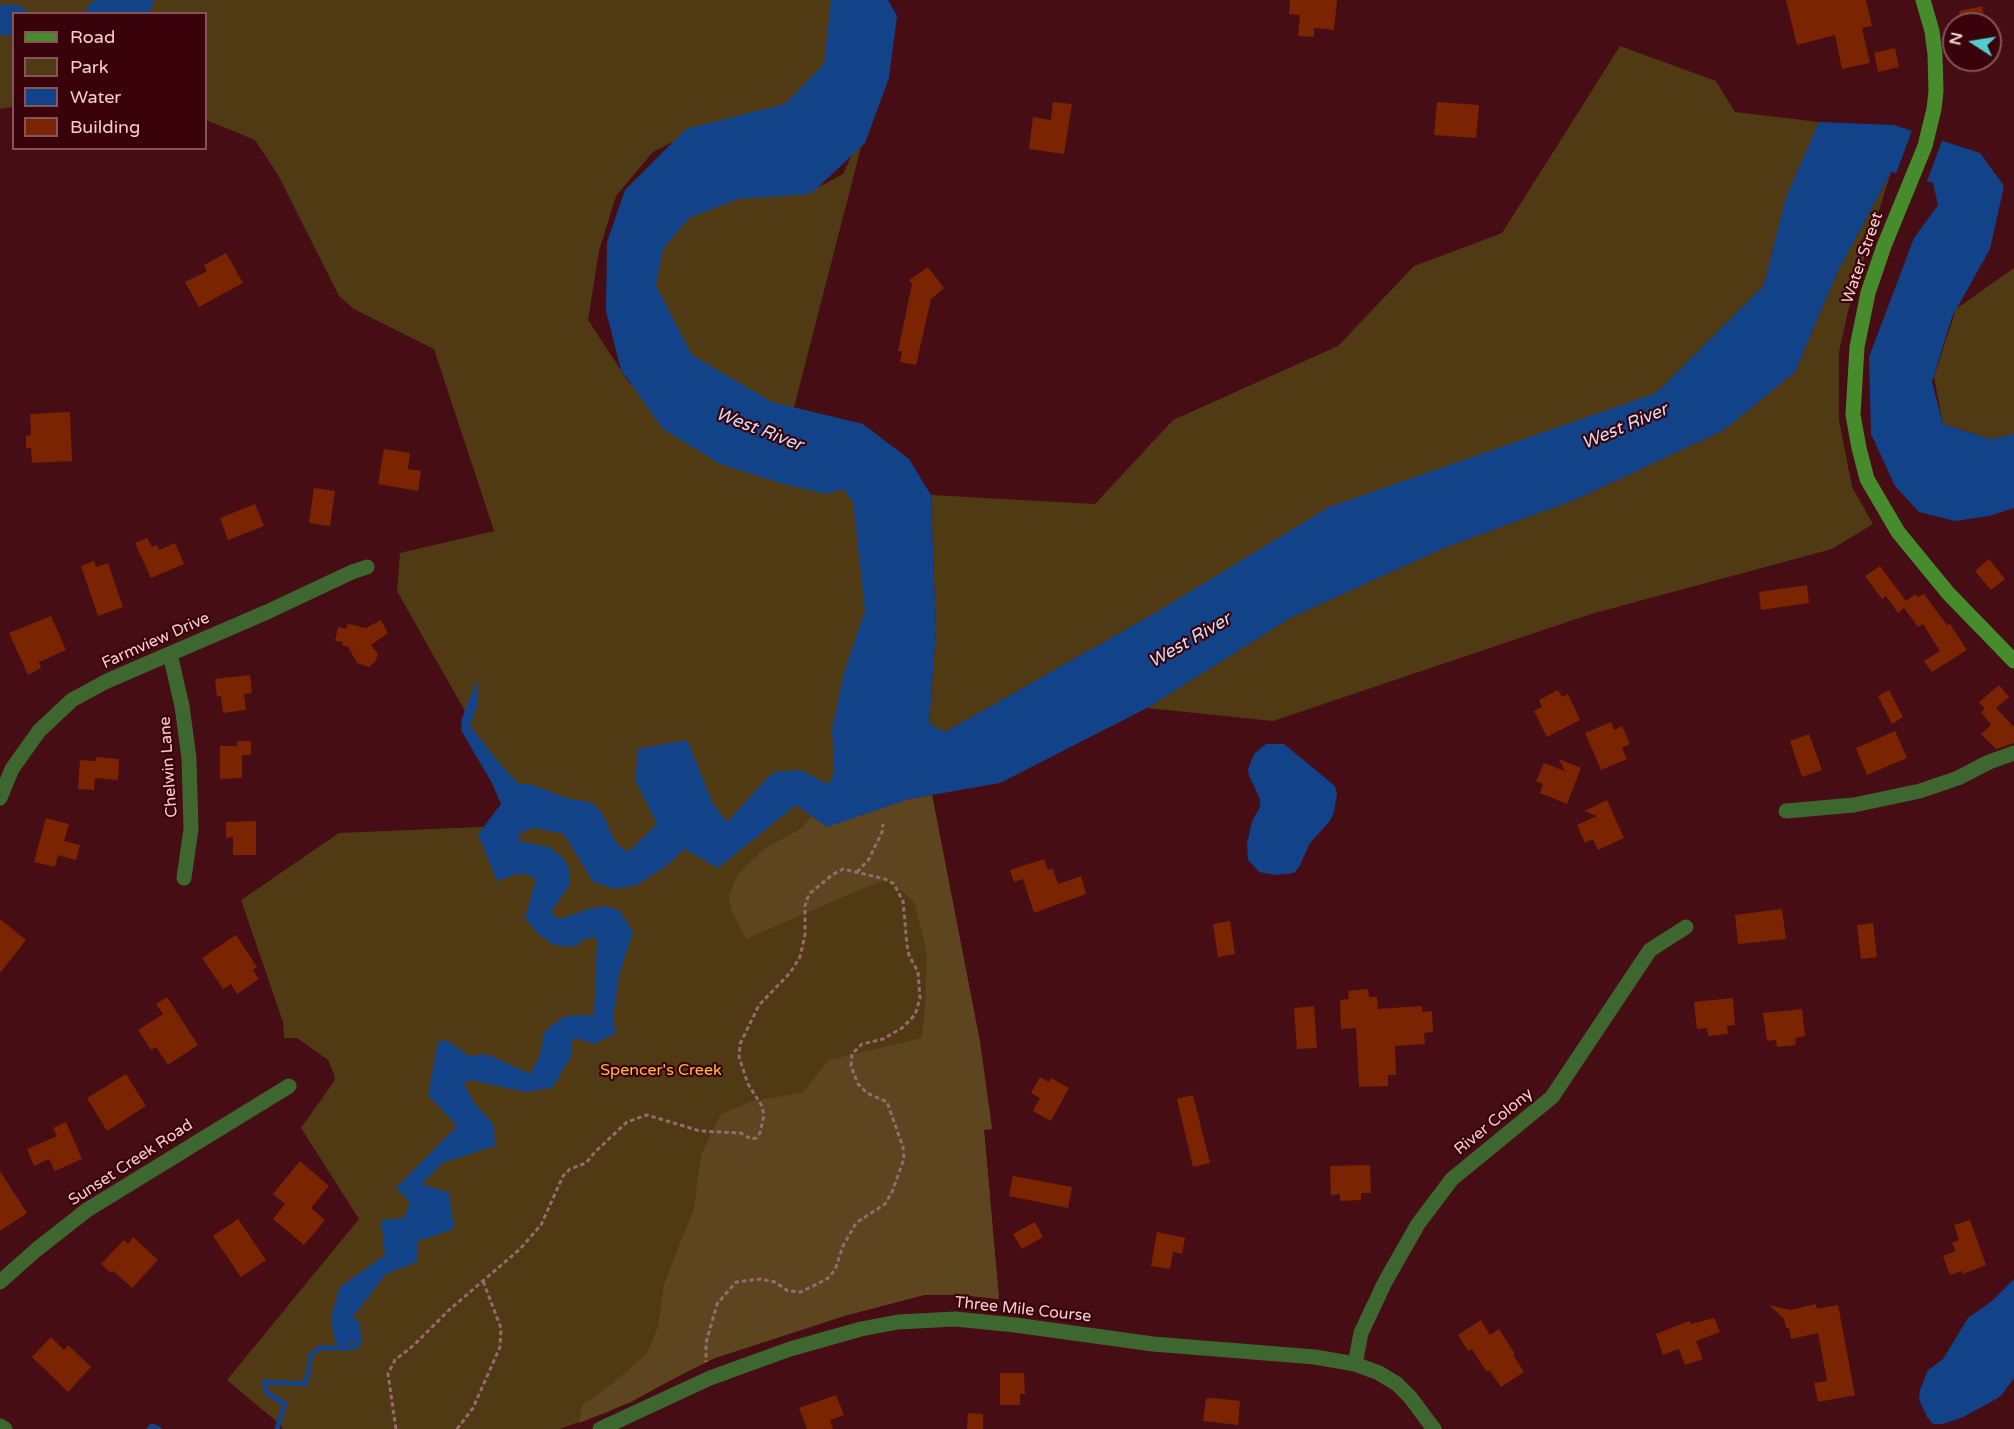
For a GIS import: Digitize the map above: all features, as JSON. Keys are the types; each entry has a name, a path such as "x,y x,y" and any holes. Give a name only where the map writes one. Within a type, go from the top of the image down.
{"main road":[{"name":"Water Street","path":"1923,0 1932,31 1936,75 1934,109 1910,183 1884,246 1868,293 1861,322 1853,383 1853,416 1858,448 1868,478 1898,532 1948,593 2014,661"}],"street":[{"name":"Farmview Drive","path":"0,798 12,769 39,731 72,700 107,681 368,567"},
{"name":"Chelwin Lane","path":"170,654 182,706 189,758 191,829 184,878"},
{"path":"1786,811 1854,805 1920,791 1958,778 1989,762 2014,753"},
{"name":"River Colony","path":"1355,1364 1361,1333 1385,1282 1418,1224 1452,1179 1552,1097 1650,950 1686,927"},
{"name":"Sunset Creek Road","path":"0,1282 87,1210 289,1086"},
{"name":"Three Mile Course","path":"600,1429 710,1378 790,1349 861,1329 898,1322 956,1319 1153,1344 1315,1357 1355,1364 1379,1373 1397,1384 1434,1429"},
{"path":"0,1426 5,1429"}],"path":[{"path":"856,872 869,859 882,832 883,824"},
{"path":"396,1429 388,1374 394,1360 414,1345 449,1310 520,1249 541,1225 564,1176 570,1169 586,1163 627,1122 647,1115 700,1131 741,1133 756,1138 760,1133 764,1115 762,1106 748,1084 739,1057 740,1044 759,1005 790,973 800,957 805,935 805,906 809,894 843,869 885,879 894,884 900,892 906,919 906,945 918,972 920,998 915,1015 902,1028 883,1039 862,1044 852,1054 851,1066 858,1084 867,1093 887,1102 903,1147 904,1159 885,1204 856,1223 843,1246 835,1270 827,1279 801,1292 788,1291 775,1282 761,1279 735,1282 717,1304 708,1329 706,1362 710,1378"},
{"path":"457,1429 472,1408 500,1347 501,1328 483,1281"}],"green space":[{"name":"Spencer's Creek","path":"0,0 831,0 831,103 705,126 653,152 616,196 599,251 588,320 630,384 744,456 855,484 875,517 850,775 812,816 932,795 980,1042 992,1129 984,1130 999,1299 961,1295 924,1295 844,1316 715,1358 608,1412 559,1429 282,1429 282,1426 227,1380 359,1219 301,1128 335,1080 334,1074 328,1060 297,1038 284,1038 283,1022 241,900 339,833 503,826 526,815 466,726 466,713 397,591 400,553 494,531 434,349 354,309 339,296 278,175 255,140 207,120 207,12 12,12 12,107 0,109"},
{"path":"1620,46 1716,81 1735,112 1819,122 1786,198 1764,285 1656,393 1155,613 945,732 929,724 936,631 931,495 1095,504 1173,420 1338,346 1414,266 1502,233"},
{"path":"868,120 790,423 688,377 644,264 675,203 815,189 843,174"},
{"path":"1891,172 1848,311 1839,352 1839,420 1852,487 1873,524 1832,549 1591,614 1273,721 1147,708 1292,617 1444,548 1577,499 1724,430 1795,372 1837,273"},
{"path":"2014,268 2014,434 1990,439 1943,424 1934,377 1956,309"}],"shaded area":[{"path":"932,795 980,1042 992,1129 984,1130 999,1299 961,1295 924,1295 844,1316 715,1358 631,1402 579,1423 582,1405 612,1384 647,1353 658,1327 664,1284 694,1208 701,1155 721,1114 752,1101 802,1093 829,1060 922,1038 927,952 914,902 894,884 888,879 746,939 731,909 729,896 738,874 764,849 802,828 812,816 827,827 909,799"}],"water":[{"path":"831,0 888,0 897,16 889,78 865,143 811,194 738,199 689,218 663,249 656,286 692,355 772,402 863,424 909,459 931,495 936,631 929,724 945,732 1155,613 1329,507 1656,393 1764,285 1786,197 1819,122 1894,125 1980,153 2004,186 1990,249 1952,317 1932,382 1943,424 1990,439 2014,434 2014,508 1989,516 1955,521 1919,512 1895,486 1871,434 1869,357 1914,238 1938,205 1933,183 1891,172 1837,273 1795,372 1724,430 1577,499 1444,548 1292,617 1147,708 1000,783 909,799 827,827 796,805 718,868 684,849 669,864 637,885 615,889 593,882 564,834 534,828 525,831 519,835 519,841 549,847 564,859 570,871 570,884 552,910 553,915 563,918 604,906 619,910 633,932 619,975 613,1021 616,1033 594,1044 575,1038 571,1044 572,1055 552,1088 525,1092 470,1080 466,1082 465,1085 472,1100 494,1125 495,1146 442,1163 422,1184 449,1193 454,1229 418,1241 417,1262 386,1274 352,1318 361,1340 340,1347 334,1339 331,1316 340,1287 385,1255 381,1220 404,1218 410,1202 396,1188 457,1126 428,1095 438,1042 446,1040 469,1056 487,1054 530,1074 542,1050 543,1034 553,1024 566,1016 594,1015 597,940 594,937 585,939 573,947 554,945 538,934 525,918 536,879 526,874 517,874 497,881 478,834 501,804 492,783 461,730 462,718 477,680 477,706 470,726 501,765 519,784 530,784 567,798 592,803 602,813 616,843 628,852 657,824 636,782 637,749 687,740 712,802 727,822 773,772 800,770 828,784 832,779 834,767 832,729 844,672 865,611 853,502 843,489 826,494 780,483 720,464 663,429 621,370 606,311 607,242 625,190 686,129 785,104 824,64"},
{"path":"1266,744 1284,744 1335,786 1337,794 1330,821 1310,843 1294,873 1276,875 1259,872 1248,860 1247,844 1252,821 1260,807 1260,799 1248,769 1254,754"},
{"path":"2014,1279 2014,1378 2001,1396 1991,1402 1963,1417 1943,1424 1933,1424 1927,1417 1919,1399 1928,1370 1943,1359 1968,1318 1992,1301"}],"pier":[{"path":"1913,128 1943,138 1926,184 1895,176"}],"building":[{"path":"1290,0 1337,0 1334,30 1314,28 1314,37 1298,36 1300,15 1289,14"},
{"path":"1786,0 1866,0 1872,26 1862,28 1870,63 1842,69 1835,35 1797,45"},
{"path":"1982,6 1983,12 1959,12"},
{"path":"1895,48 1899,67 1878,72 1874,53"},
{"path":"1053,102 1072,104 1064,154 1029,149 1033,117 1051,120"},
{"path":"1437,102 1479,105 1476,138 1434,135"},
{"path":"226,253 243,283 199,307 185,282 207,271 204,265"},
{"path":"928,267 944,288 931,299 916,365 900,362 902,351 898,351 912,284 909,280"},
{"path":"70,412 72,461 32,463 31,448 26,448 26,436 31,435 30,414"},
{"path":"384,449 410,453 408,469 421,471 418,491 378,484"},
{"path":"314,488 335,491 330,526 309,523"},
{"path":"255,504 264,526 228,540 220,518"},
{"path":"147,538 152,547 157,545 159,550 175,543 184,564 151,578 135,543"},
{"path":"1989,559 2005,579 1991,590 1975,571"},
{"path":"94,561 96,567 108,563 123,607 98,616 81,566"},
{"path":"1880,566 1906,601 1915,594 1918,597 1924,594 1947,625 1950,624 1967,650 1932,672 1924,661 1940,651 1923,624 1918,627 1904,608 1898,613 1886,596 1882,599 1865,576"},
{"path":"1807,585 1809,603 1761,610 1759,592"},
{"path":"51,616 66,650 39,662 41,668 28,675 9,633"},
{"path":"381,620 388,633 371,645 378,654 375,662 369,667 357,663 348,647 342,645 343,642 335,641 338,627 346,629 348,624 366,628"},
{"path":"250,675 252,693 244,694 246,710 223,713 221,696 217,697 215,679"},
{"path":"1999,685 2009,697 1996,708 2014,727 2014,743 1996,749 1981,734 1991,725 1981,712 1985,709 1979,702"},
{"path":"1558,690 1562,697 1568,694 1580,720 1547,737 1534,711 1542,707 1539,700"},
{"path":"1889,690 1903,717 1892,724 1878,696"},
{"path":"1611,722 1614,730 1622,726 1630,744 1622,748 1627,759 1601,770 1585,733"},
{"path":"1895,731 1907,758 1867,775 1856,748"},
{"path":"1809,734 1822,770 1802,777 1790,741"},
{"path":"237,741 251,741 251,755 242,755 242,778 220,779 220,746 237,746"},
{"path":"96,757 119,759 118,780 95,778 94,790 78,789 80,760 96,761"},
{"path":"1559,759 1581,768 1567,804 1540,793 1543,784 1536,781 1544,763 1565,771"},
{"path":"1607,800 1624,838 1598,850 1593,839 1585,843 1577,825 1597,816 1584,811"},
{"path":"46,818 69,824 64,841 80,845 76,860 58,855 55,867 34,862"},
{"path":"256,821 256,855 233,855 233,837 226,838 226,822"},
{"path":"1044,859 1048,870 1053,869 1058,884 1081,876 1086,894 1034,913 1023,879 1014,882 1010,870"},
{"path":"1782,909 1786,939 1738,944 1735,915"},
{"path":"0,919 26,940 0,973"},
{"path":"1230,921 1235,954 1218,957 1213,924"},
{"path":"1873,923 1877,957 1861,959 1857,925"},
{"path":"236,935 257,967 253,970 259,979 237,994 231,984 223,989 202,958"},
{"path":"1368,989 1369,997 1377,997 1378,1009 1422,1006 1422,1012 1432,1011 1433,1032 1424,1033 1425,1044 1395,1046 1396,1075 1388,1075 1388,1086 1359,1087 1356,1028 1341,1029 1340,1000 1349,999 1348,991"},
{"path":"167,997 198,1045 168,1065 156,1047 151,1050 138,1030 163,1014 156,1004"},
{"path":"1733,998 1735,1025 1727,1026 1728,1034 1708,1036 1707,1028 1697,1029 1694,1002"},
{"path":"1314,1006 1317,1048 1297,1049 1294,1008"},
{"path":"1802,1009 1805,1036 1795,1038 1796,1045 1777,1047 1776,1040 1767,1041 1763,1013"},
{"path":"126,1074 146,1106 107,1131 87,1098"},
{"path":"1040,1077 1049,1082 1051,1078 1069,1088 1051,1121 1033,1111 1040,1098 1031,1093"},
{"path":"1193,1095 1210,1163 1193,1167 1177,1099"},
{"path":"66,1122 82,1159 55,1171 49,1159 34,1166 27,1149 57,1136 53,1128"},
{"path":"300,1161 329,1186 311,1208 325,1220 304,1245 273,1219 285,1204 273,1194"},
{"path":"1370,1165 1371,1193 1361,1193 1361,1200 1340,1201 1340,1194 1331,1195 1330,1166"},
{"path":"0,1171 27,1213 0,1231"},
{"path":"1013,1176 1072,1187 1068,1208 1009,1196"},
{"path":"238,1219 266,1260 241,1277 213,1236"},
{"path":"1970,1220 1986,1265 1963,1274 1962,1271 1950,1275 1943,1256 1956,1251 1952,1243 1959,1240 1954,1225"},
{"path":"1035,1222 1043,1237 1022,1249 1013,1234"},
{"path":"1157,1232 1185,1238 1182,1254 1173,1252 1170,1269 1151,1266"},
{"path":"133,1237 158,1260 132,1288 113,1271 111,1273 101,1264 124,1240 128,1244"},
{"path":"1816,1304 1817,1309 1838,1305 1855,1395 1818,1402 1814,1383 1827,1381 1818,1333 1791,1339 1784,1319 1769,1305 1790,1310"},
{"path":"1714,1318 1720,1332 1696,1341 1703,1359 1685,1365 1679,1349 1663,1355 1656,1334 1689,1321 1691,1324"},
{"path":"1481,1320 1490,1335 1499,1329 1524,1372 1501,1387 1490,1371 1486,1371 1472,1349 1468,1351 1458,1335"},
{"path":"51,1337 64,1350 68,1345 91,1367 68,1392 32,1357"},
{"path":"1000,1373 1024,1373 1025,1394 1020,1394 1020,1405 1000,1405"},
{"path":"836,1395 844,1415 830,1420 833,1429 807,1429 799,1408"},
{"path":"1206,1399 1240,1401 1238,1425 1203,1421"},
{"path":"968,1413 983,1414 983,1429 967,1429"}],"waterway":[{"name":"West River","path":"110,12 132,7 139,0"},
{"name":"West River","path":"0,20 12,20"},
{"path":"277,1429 285,1404 267,1393 264,1382 305,1384 310,1356 319,1348 353,1348 359,1343 357,1323 349,1319"},
{"path":"149,1429 152,1426 159,1429"}]}
